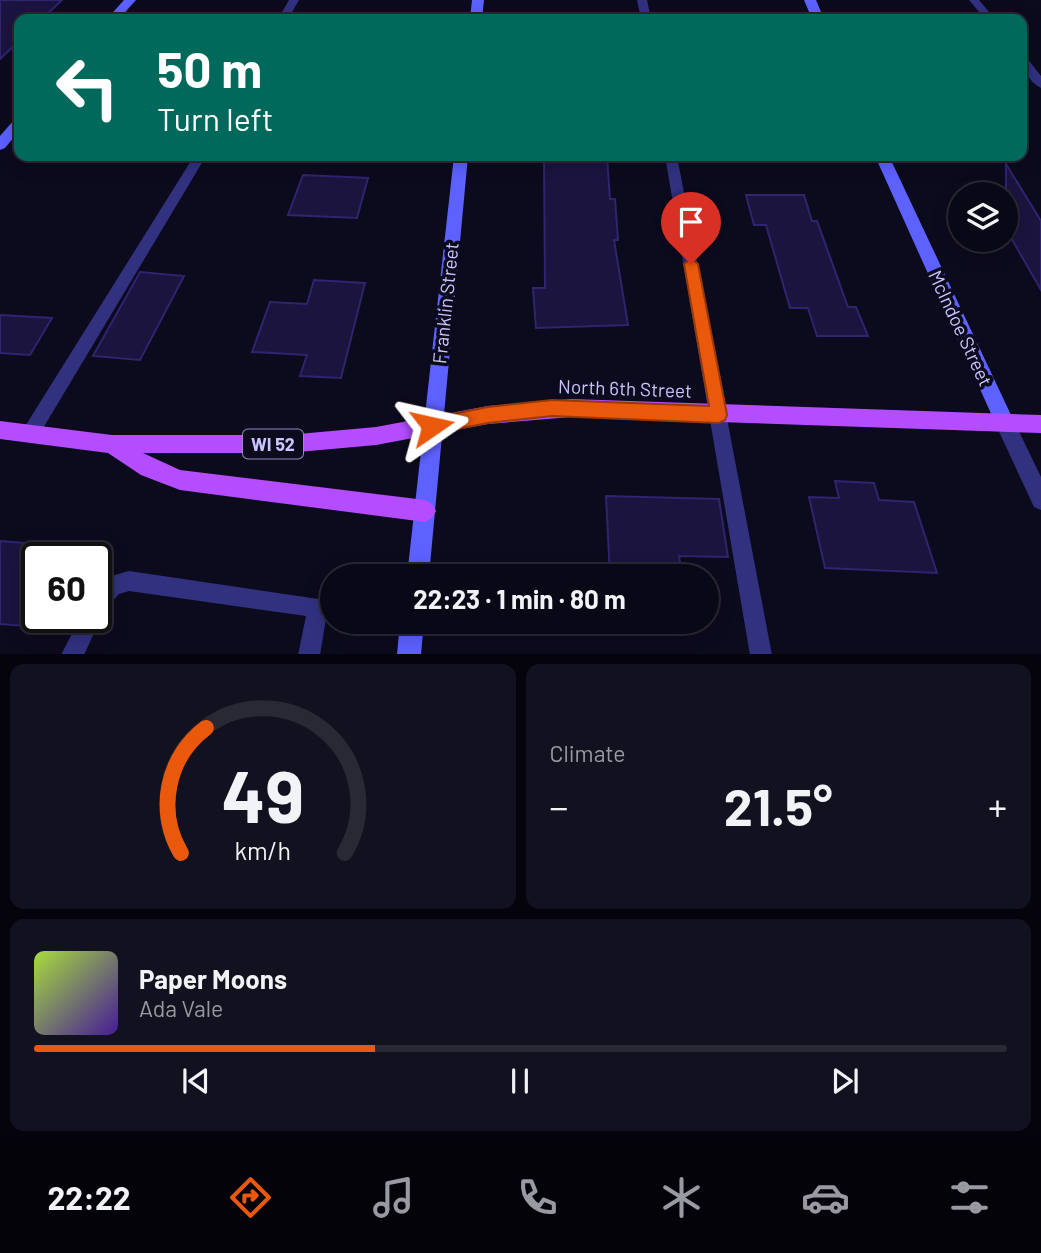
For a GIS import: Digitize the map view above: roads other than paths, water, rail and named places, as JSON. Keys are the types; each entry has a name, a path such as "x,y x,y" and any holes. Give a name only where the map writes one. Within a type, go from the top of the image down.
{"main road":[{"name":"North 6th Street","path":"0,430 112,444 287,444 362,438 488,415 552,408 1041,424"},
{"path":"112,444 148,468 180,480 425,511"}],"street":[{"path":"117,14 130,0"},
{"path":"0,145 14,129"},
{"name":"Franklin Street","path":"419,564 460,161"},
{"name":"McIndoe Street","path":"883,161 1041,500"},
{"path":"409,654 411,634"}],"lane":[{"path":"974,0 986,14"},
{"path":"1027,66 1041,84"},
{"path":"30,433 197,161"},
{"path":"672,161 761,654"},
{"path":"112,586 129,581 318,607 309,654"},
{"path":"72,654 82,633"}]}
